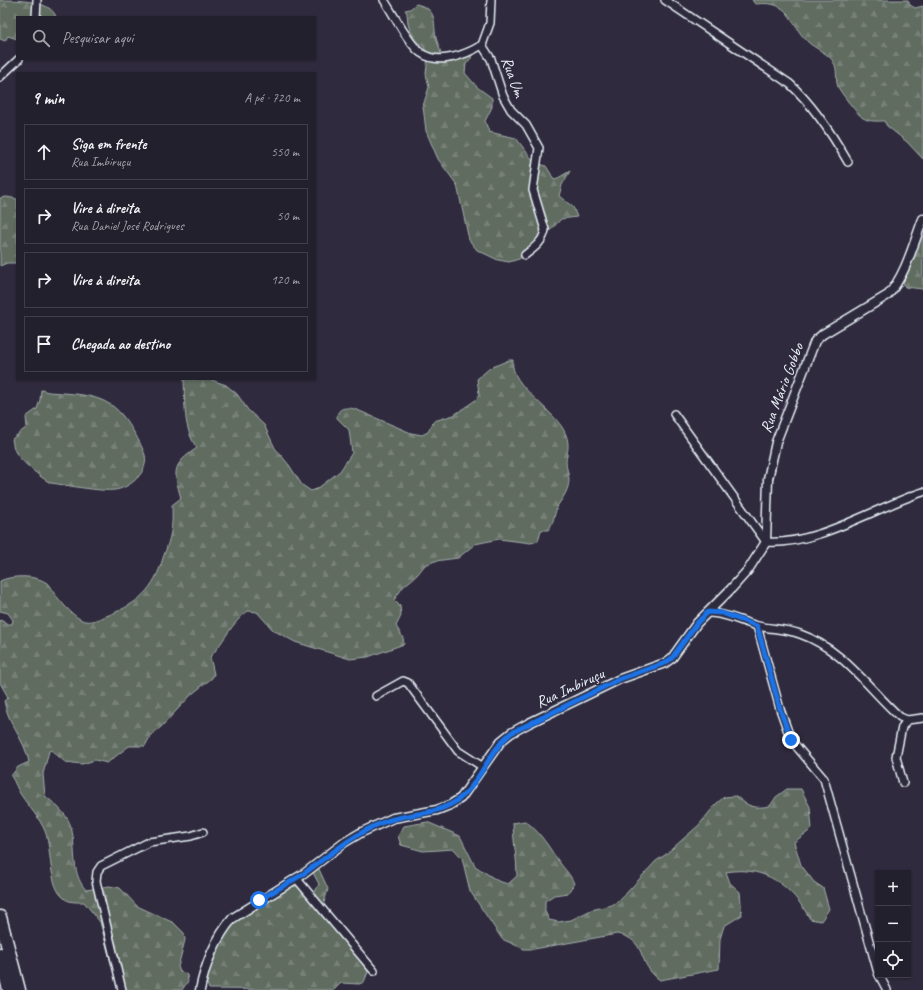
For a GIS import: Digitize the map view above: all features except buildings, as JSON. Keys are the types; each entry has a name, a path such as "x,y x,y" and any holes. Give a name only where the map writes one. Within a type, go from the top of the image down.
{"highway":[{"path":"0,917 18,986"},
{"path":"0,954 9,990"}],"street":[{"path":"36,16 37,0"},
{"name":"Rua Um","path":"384,0 412,43 421,53 428,56 451,57 469,52 482,44 491,59 502,96 511,110 526,125 540,148 533,190 545,230 544,236 538,245 525,254"},
{"path":"482,44 490,23 491,0"},
{"path":"665,0 790,84 806,100 831,133 848,162"},
{"path":"0,77 18,60"},
{"name":"Rua Mário Gobbo","path":"766,542 768,479 772,457 781,426 802,378 815,341 823,334 877,302 894,287 902,273 923,219"},
{"path":"674,414 766,542 778,543 793,541 818,533 923,492"},
{"name":"Rua Imbiruçu","path":"200,990 203,976 225,926 233,918 259,900 296,878 345,842 380,823 393,818 437,810 450,806 461,798 501,741 528,723 620,679 665,663 672,658 697,623 748,570 766,542"},
{"path":"708,612 722,613 757,626 800,634 823,644 854,668 900,717 907,720 923,718"},
{"path":"757,626 780,709 791,740 824,779 875,963"},
{"path":"376,696 403,681 408,683 458,751 483,767"},
{"path":"903,783 896,757 902,727 907,720"},
{"path":"122,990 96,881 97,872 101,866 149,842 191,836 202,832"},
{"path":"296,878 374,971"},
{"path":"880,978 887,990"}],"green space":[{"path":"0,0 15,0 40,4 53,11 56,16 16,16 16,39 8,36 5,41 0,39"},
{"path":"752,0 908,0 910,5 915,8 923,6 923,159 907,142 887,126 884,121 868,120 857,113 838,87 836,69 832,60 808,42 783,9 776,5 755,4"},
{"path":"416,4 428,9 433,16 436,38 442,56 455,54 472,57 466,64 465,73 477,87 492,98 492,107 485,121 489,132 516,138 534,162 546,166 554,179 570,171 562,185 559,196 573,207 577,217 561,219 530,252 519,259 509,262 498,260 477,250 469,240 457,185 438,159 426,131 423,106 429,87 426,74 428,56 424,47 415,40 411,33 405,10 410,9"},
{"path":"7,197 16,199 16,263 7,263 0,266 0,198"},
{"path":"923,220 923,289 905,287 902,281"},
{"path":"509,360 513,360 514,370 518,379 525,389 554,417 561,426 568,442 566,466 569,478 568,487 558,505 550,527 548,530 541,530 538,541 531,543 499,539 475,544 458,558 435,561 425,565 417,575 403,587 394,600 400,606 401,616 396,626 403,638 404,644 368,657 350,659 295,642 273,630 257,612 248,611 232,627 210,657 214,674 212,678 192,694 161,727 151,735 145,746 129,746 107,763 95,760 82,764 65,762 51,750 49,751 43,774 45,796 63,812 70,824 77,875 86,890 109,886 120,888 137,906 174,923 184,933 185,940 178,967 180,971 187,975 188,981 182,990 124,990 111,963 100,922 84,902 68,901 59,892 55,885 47,838 43,826 21,795 11,776 18,767 29,762 24,746 6,709 4,701 8,697 0,683 0,620 8,624 12,624 13,620 8,613 0,611 0,581 17,577 30,577 42,580 47,583 70,611 83,621 98,619 120,610 144,594 155,578 168,544 172,527 172,505 181,498 176,474 177,469 183,459 197,448 192,441 187,424 184,380 212,380 226,385 237,394 248,410 264,425 275,448 289,465 302,485 311,491 317,489 340,471 352,453 349,430 337,418 337,414 340,410 345,408 355,409 411,433 422,435 428,432 434,421 454,415 477,399 479,393 477,379 490,368"},
{"path":"41,390 97,398 116,409 131,427 145,455 144,467 137,478 132,483 121,489 93,489 51,483 31,469 17,455 12,439 27,427 26,417 37,409"},
{"path":"787,789 801,789 810,807 812,829 794,842 801,865 814,882 823,888 829,909 821,921 810,919 795,897 776,880 753,872 726,872 730,883 740,892 742,915 724,926 720,939 719,969 660,980 647,966 634,941 617,934 534,949 524,949 502,939 470,891 462,858 454,849 423,851 401,845 398,836 404,826 427,822 460,836 475,866 498,881 508,884 517,876 513,823 525,821 536,830 544,840 570,876 574,884 568,893 554,895 545,901 545,911 549,920 559,922 571,920 591,910 612,905 621,899 656,861 699,825 716,804 724,797 736,796 744,803 755,807 764,807 770,806 776,797"},
{"path":"318,867 328,889 323,906 365,963 368,972 364,982 359,984 341,983 334,990 209,989 205,978 226,926 287,887 298,886 308,892 315,892 319,884 312,871"}],"route":[{"path":"259,900 305,873 345,842 380,823 393,818 437,810 450,806 461,798 471,786 501,741 511,733 528,723 620,679 665,663 672,658 697,623 708,612 722,613 757,626 785,727 791,740"}]}
